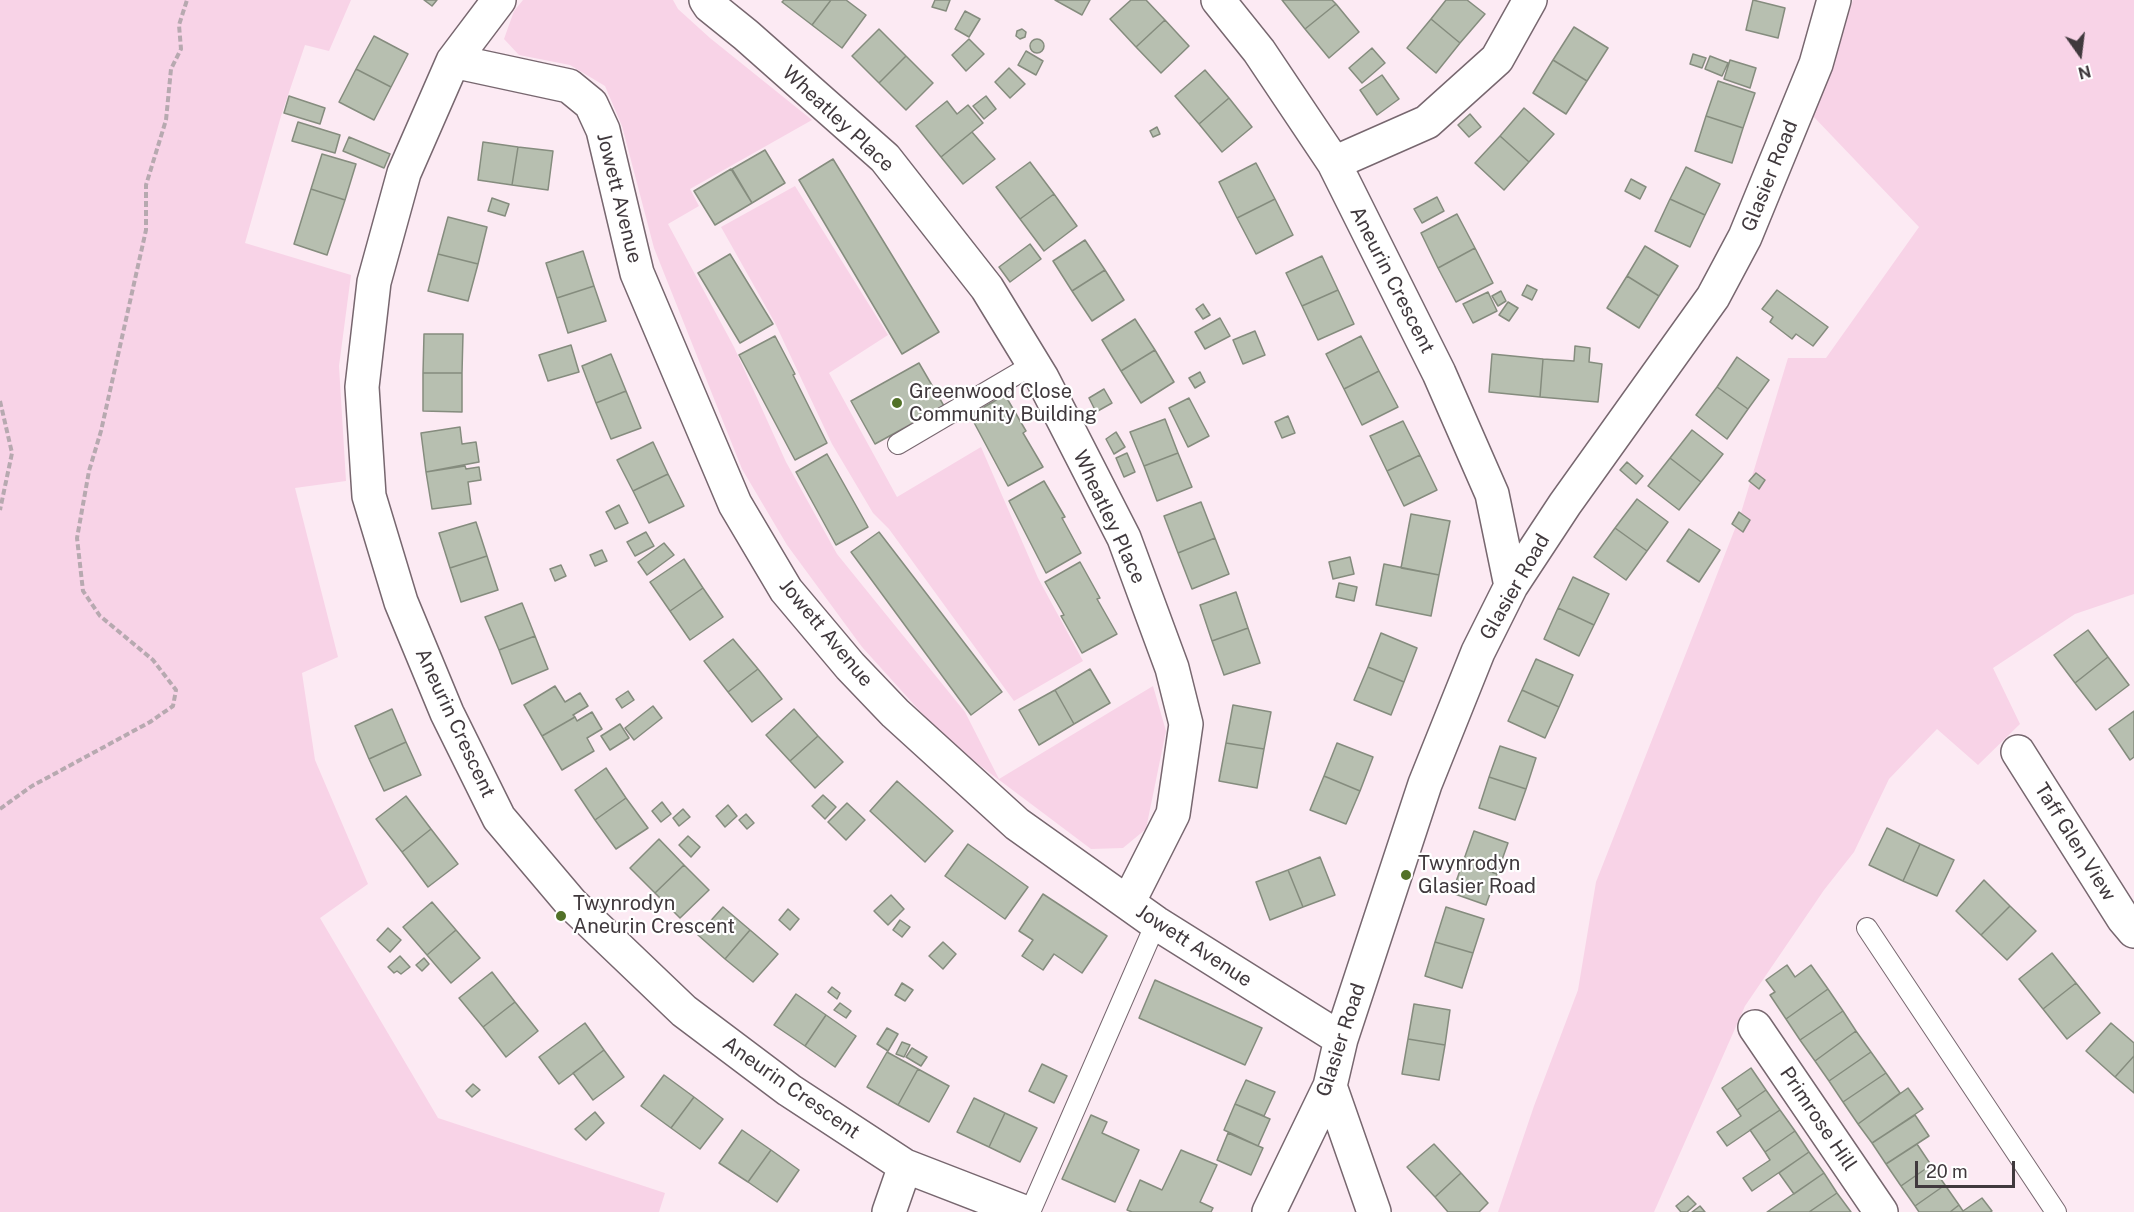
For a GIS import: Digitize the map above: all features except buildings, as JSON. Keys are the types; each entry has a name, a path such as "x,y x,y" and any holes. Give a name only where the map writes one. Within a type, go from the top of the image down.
{"street":[{"name":"Aneurin Crescent","path":"499,0 453,61 404,173 374,282 362,387 369,496 401,602 438,693 499,818 571,903 684,1011 789,1090 905,1166 1024,1212"},
{"name":"Wheatley Place","path":"706,0 710,6 885,158 987,288 1034,364 1124,538 1172,668 1186,724 1173,814 1128,903"},
{"name":"Aneurin Crescent","path":"1218,0 1259,51 1334,163 1439,373 1492,494 1511,586"},
{"path":"1334,163 1427,122 1497,59 1530,0"},
{"name":"Glasier Road","path":"1269,1212 1330,1086 1341,1039 1425,784 1478,652 1511,586 1565,504 1713,297 1745,237 1811,75 1834,0"},
{"name":"Jowett Avenue","path":"453,61 569,86 591,104 603,130 637,273 735,504 786,591 850,666 896,713 1017,824 1156,923 1341,1039"},
{"name":"Taff Glen View","path":"2018,752 2123,918 2134,931"},
{"name":"Primrose Hill","path":"1755,1027 1881,1212"},
{"path":"1330,1086 1374,1212"},
{"path":"889,1212 905,1166"}],"lane":[{"path":"898,444 1034,364"},
{"path":"1030,1212 1156,923"},
{"path":"1867,928 2056,1212"}],"path":[{"path":"0,809 32,786 150,722 173,706 176,690 153,660 100,616 82,591 77,538 89,471 101,431 146,230 146,185 166,120 171,69 181,49 179,25 187,0"},
{"path":"0,400 12,453 0,510"}],"shaded area":[{"path":"0,0 351,0 329,51 305,45 281,116 245,243 351,275 339,366 346,481 295,488 338,657 302,673 315,760 368,884 320,918 438,1118 665,1193 659,1212 0,1212"},
{"path":"523,0 673,0 678,9 710,38 812,120 690,189 699,206 668,224 734,347 786,462 837,554 965,712 999,779 1153,686 1166,731 1146,829 1123,848 1091,849 946,740 862,647 787,545 742,469 654,248 622,126 605,86 570,65 519,55 504,39 514,11"},
{"path":"1853,0 2134,0 2134,594 2075,614 1993,668 2020,724 1978,765 1937,729 1889,779 1854,852 1824,890 1745,1006 1654,1212 1498,1212 1534,1106 1578,990 1596,882 1740,516 1788,358 1826,358 1919,227 1812,115"},
{"path":"795,186 888,335 829,373 897,497 981,447 1038,578 1083,661 1014,701 889,529 873,513 832,444 775,323 721,227"}],"place":[{"name":"Greenwood Close Community Building","path":"897,403"},
{"name":"Twynrodyn Glasier Road","path":"1406,875"},
{"name":"Twynrodyn Aneurin Crescent","path":"561,916"}]}
